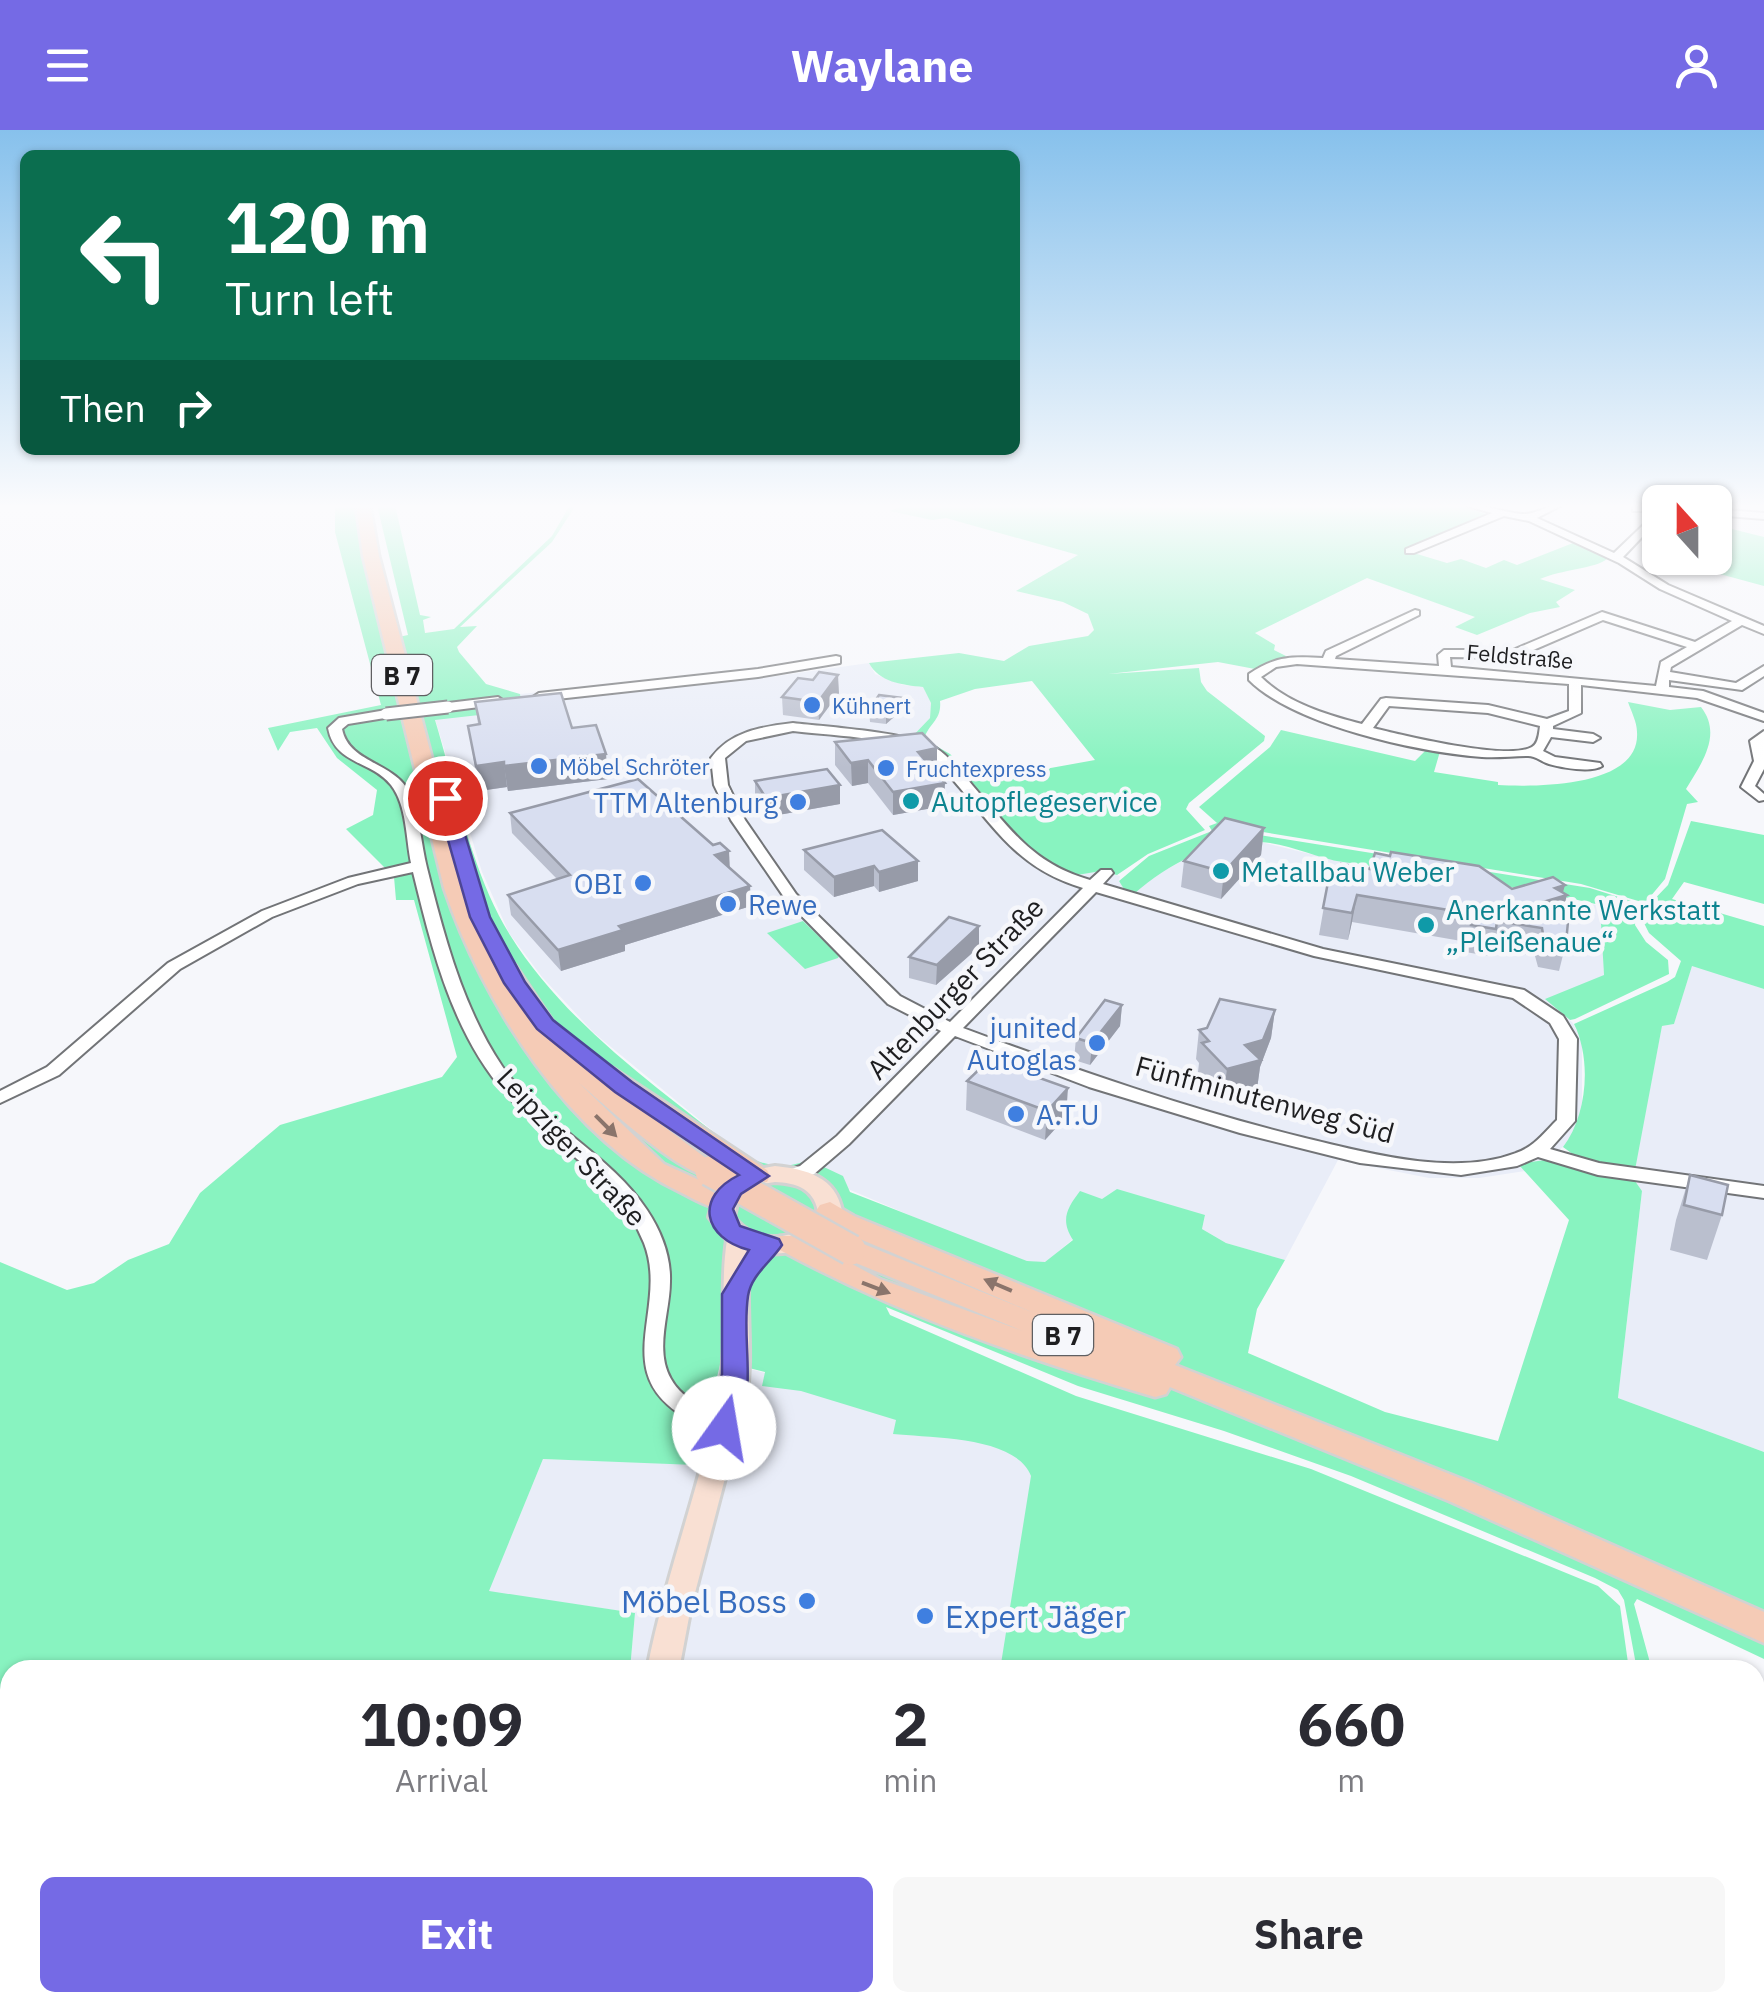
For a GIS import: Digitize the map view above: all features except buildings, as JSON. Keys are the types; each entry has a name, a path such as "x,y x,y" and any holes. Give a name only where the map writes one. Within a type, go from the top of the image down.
{"highway":[{"name":"B 7","path":"381,593 455,888 479,949 506,994 550,1044 630,1114 710,1171 852,1250 962,1297 1276,1416 1469,1495 1764,1628"},
{"name":"B 7","path":"391,593 471,894 503,964 562,1052"},
{"path":"506,994 508,1005 544,1058 603,1124 655,1170 722,1201"},
{"path":"545,1024 624,1087 757,1176"},
{"path":"825,1200 844,1222 1234,1387 1276,1416"},
{"path":"780,1244 848,1277 1064,1358 1214,1404 1276,1416"}],"main road":[{"path":"735,1294 753,1260 822,1227 825,1200 793,1175 757,1176 732,1188 722,1201 720,1217 724,1225 740,1238 780,1244"},
{"path":"665,1660 736,1374 735,1294 740,1238"}],"street":[{"path":"1678,593 1764,630"},
{"path":"1329,662 1330,654 1415,614"},
{"path":"1444,670 1444,655 1448,653 1515,654 1602,616 1694,646"},
{"path":"1662,683 1665,664 1742,620"},
{"path":"0,1098 53,1071 174,966 267,914 353,881 419,866 398,784 383,771 350,755 335,735 335,728 344,721 758,674 836,660"},
{"name":"Feldstraße","path":"1365,730 1322,719 1269,695 1254,683 1256,671 1282,661 1329,662 1575,681 1662,683"},
{"path":"1662,683 1738,686 1764,670"},
{"path":"1575,681 1575,713 1546,728 1542,745 1533,751 1497,754 1365,730 1386,702 1434,709 1468,704 1519,712 1546,728 1593,738"},
{"path":"1662,683 1764,718"},
{"name":"Fünfminutenweg Süd","path":"1092,886 1031,860 944,761 914,744 793,728 750,735 723,750 716,768 726,798 790,897 894,1000 954,1030 1095,1083 1246,1129 1360,1156 1461,1169 1517,1160 1537,1152"},
{"path":"1757,794 1762,762 1756,741 1764,735"},
{"path":"1533,751 1552,761 1595,766"},
{"name":"Leipziger Straße","path":"419,866 459,996 496,1070 528,1108 636,1208 657,1242 662,1280 653,1342 654,1373 660,1385 696,1416 724,1428"},
{"name":"Altenburger Straße","path":"793,1175 806,1170 843,1140 1106,874"},
{"path":"1092,886 1320,953 1498,987 1540,1006 1557,1020 1568,1039 1568,1092 1566,1121 1537,1152 1598,1169 1764,1192"},
{"name":"Altenburger Straße","path":"825,1200 821,1175 843,1140"}],"shaded area":[{"path":"869,663 875,674 903,685 923,687 931,703 930,718 910,739 932,748 1074,874 1101,871 1120,876 1119,881 1135,892 1153,877 1198,852 1261,842 1339,861 1440,874 1601,906 1604,976 1546,999 1573,1023 1582,1043 1582,1109 1576,1129 1563,1147 1545,1160 1518,1165 1525,1171 1479,1178 1429,1178 1338,1160 1285,1260 1226,1243 1202,1229 1205,1216 1073,1239 1045,1263 1027,1261 996,1252 794,1166 767,1167 741,1154 594,1033 542,977 509,933 482,872 435,719 522,710 520,694 755,671 755,679"},
{"path":"1692,965 1764,989 1764,1452 1618,1398 1642,1191 1635,1181 1636,1160 1662,1026 1674,1024"},
{"path":"720,1361 1045,1448 1011,1660 631,1660 635,1613 488,1592 543,1459 695,1464"}],"green space":[{"path":"351,593 379,593 389,639 408,635 398,593 415,593 420,615 431,617 423,620 425,633 454,629 492,593 497,593 460,627 477,626 457,647 486,684 520,694 523,710 435,720 466,830 496,911 533,968 586,1027 741,1154 774,1165 809,1160 843,1176 850,1192 1027,1261 1045,1262 1073,1240 1067,1214 1080,1191 1102,1199 1117,1189 1205,1215 1202,1229 1226,1243 1285,1260 1257,1309 1248,1353 1385,1412 1498,1441 1569,1220 1518,1164 1545,1160 1635,1181 1642,1191 1618,1398 1764,1452 1764,1659 1637,1599 1634,1604 1649,1660 1635,1660 1624,1600 1618,1590 1595,1578 1351,1476 1078,1386 886,1307 890,1315 1076,1396 1311,1469 1598,1586 1620,1606 1628,1660 1002,1660 1031,1476 1022,1463 991,1446 893,1434 896,1420 801,1391 762,1386 765,1372 721,1361 695,1465 543,1459 489,1591 635,1613 631,1660 0,1660 0,1262 67,1290 94,1283 128,1260 169,1244 200,1193 280,1125 442,1077 457,1057 414,900 396,900 394,877 346,829 373,815 377,790 337,758 317,728 290,732 278,751 268,728 381,705"},
{"path":"1024,593 1337,593 1255,633 1286,656 1255,669 1218,662 1108,674 1199,668 1207,691 1265,736 1264,741 1189,803 1186,809 1205,830 1148,854 1117,875 1101,871 1071,876 1031,855 944,755 909,740 930,718 931,703 923,687 885,678 869,663 959,653 1004,661 1029,646 1088,636 1094,630 1088,614 1063,602","holes":["1032,681 1095,760 978,781 950,754 924,739 939,713 940,701 975,689"]},
{"path":"1408,593 1571,593 1556,602 1560,607 1530,613 1477,635 1455,627 1475,617"},
{"path":"1628,702 1670,710 1701,707 1710,728 1707,749 1686,789 1698,802 1687,804 1665,879 1645,903 1581,884 1257,831 1259,835 1590,888 1644,905 1636,914 1635,925 1646,942 1668,960 1669,974 1575,1019 1570,1020 1545,999 1604,975 1600,905 1343,862 1260,842 1225,845 1193,856 1162,872 1135,893 1124,889 1119,881 1149,856 1212,831 1209,826 1217,823 1199,807 1270,747 1281,730 1415,761 1429,747 1441,748 1434,772 1498,785 1559,784 1604,774 1622,764 1634,750 1637,728"},
{"path":"1691,821 1764,835 1764,904 1684,882 1672,899 1764,926 1764,989 1692,966 1674,1024 1662,1026 1635,1170 1578,1158 1563,1147 1577,1120 1584,1087 1583,1054 1574,1024 1675,977 1681,961 1649,933 1642,919 1645,909 1668,885"},
{"path":"803,921 838,958 805,969 767,933"}],"place":[{"name":"Kühnert","path":"812,705"},
{"name":"Möbel Schröter","path":"539,766"},
{"name":"Fruchtexpress","path":"886,768"},
{"name":"Autopflegeservice","path":"911,801"},
{"name":"TTM Altenburg","path":"798,802"},
{"name":"Metallbau Weber","path":"1221,871"},
{"name":"OBI","path":"643,883"},
{"name":"Rewe","path":"728,904"},
{"name":"Anerkannte Werkstatt „Pleißenaue“","path":"1426,925"},
{"name":"junited Autoglas","path":"1097,1043"},
{"name":"A.T.U","path":"1016,1114"},
{"name":"Möbel Boss","path":"807,1601"},
{"name":"Expert Jäger","path":"925,1616"}],"route":[{"path":"445,798 471,894 491,942 545,1024 624,1087 757,1176 732,1188 720,1209 720,1217 731,1232 749,1242 770,1245 753,1260 735,1294 732,1313 736,1374 724,1428"}]}
